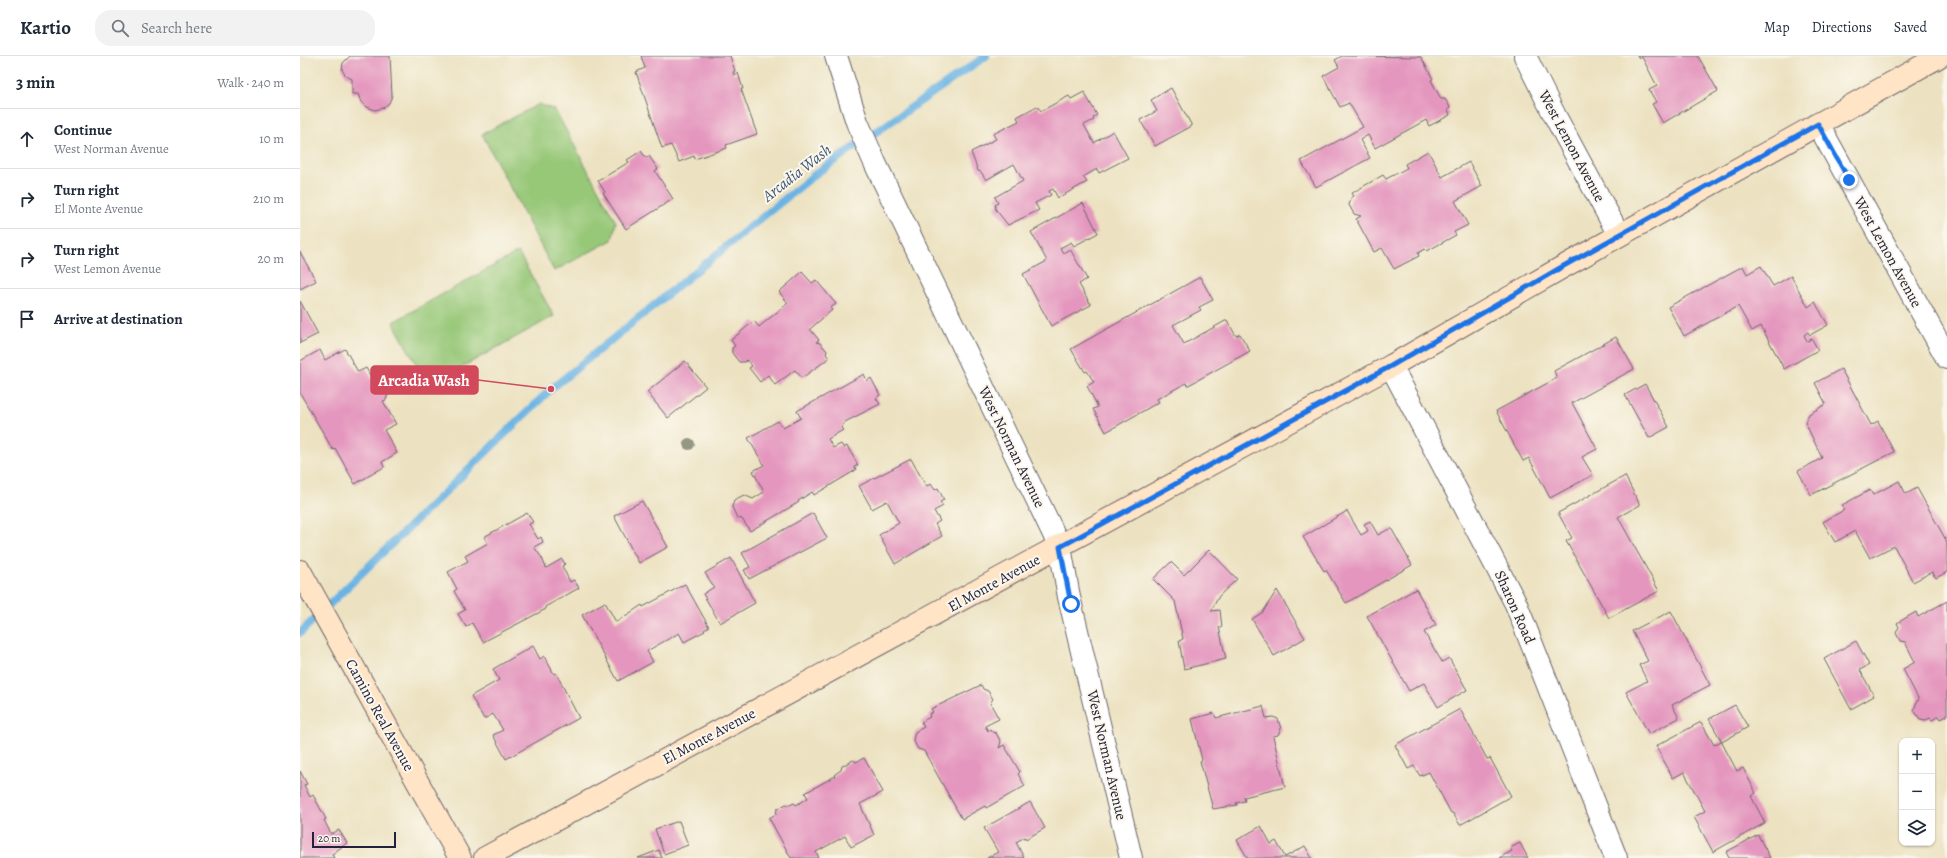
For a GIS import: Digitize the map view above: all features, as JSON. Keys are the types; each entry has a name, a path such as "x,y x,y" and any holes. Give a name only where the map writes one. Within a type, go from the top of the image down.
{"street":[{"name":"West Norman Avenue","path":"836,56 857,122 875,163 1060,547 1069,597 1131,858"},
{"name":"West Lemon Avenue","path":"1525,56 1554,116 1619,235"},
{"name":"El Monte Avenue","path":"485,858 1391,366 1619,235 1940,56"},
{"name":"West Lemon Avenue","path":"1818,124 1947,358"},
{"name":"Sharon Road","path":"1391,366 1516,604 1616,858"},
{"name":"Camino Real Avenue","path":"300,571 460,858"}],"green space":[{"path":"539,104 555,110 616,222 612,240 554,271 482,134"},
{"path":"518,252 554,316 428,386 393,322"}],"building":[{"path":"350,56 390,56 392,96 389,103 383,108 375,110 367,107 361,102 358,94 352,94 352,79 346,76 342,70 343,63"},
{"path":"641,56 730,56 735,71 733,72 734,75 738,73 743,89 741,89 757,134 726,145 727,148 695,159 694,156 679,162 671,145 662,148 636,72 645,68"},
{"path":"1342,56 1421,57 1433,79 1431,80 1441,99 1445,99 1450,107 1448,110 1450,115 1429,126 1426,120 1375,148 1368,135 1360,140 1370,158 1316,187 1301,161 1363,127 1349,103 1340,107 1323,76 1339,67 1335,60"},
{"path":"1637,56 1698,56 1718,91 1663,123 1652,104 1656,102 1649,90 1657,86 1642,57 1639,59"},
{"path":"1171,88 1192,126 1155,146 1140,120 1157,111 1151,100"},
{"path":"1084,92 1097,115 1093,118 1094,120 1084,125 1094,143 1113,131 1128,158 1099,173 1097,169 1083,177 1087,182 1058,198 1053,189 1049,191 1051,195 1035,203 1039,210 1008,225 996,210 995,205 998,203 995,197 1023,181 1014,164 986,180 981,172 978,171 971,152 996,139 993,134 1019,121 1017,117 1037,106 1041,111 1069,96 1071,99"},
{"path":"641,151 646,158 649,156 658,169 655,171 673,199 626,229 603,193 605,192 598,181 629,162 627,160"},
{"path":"1428,151 1442,177 1469,162 1482,186 1455,201 1468,225 1454,232 1456,235 1427,251 1425,249 1418,253 1419,256 1394,269 1382,248 1374,252 1356,219 1361,216 1354,214 1349,205 1351,198 1354,196 1352,193 1383,175 1386,179 1407,168 1405,164"},
{"path":"1083,203 1098,233 1074,246 1071,242 1060,248 1063,253 1070,249 1087,279 1079,284 1091,305 1051,326 1023,274 1047,261 1031,232"},
{"path":"300,252 316,281 300,289"},
{"path":"1743,266 1747,274 1761,266 1773,286 1791,276 1808,307 1815,302 1828,325 1810,335 1808,332 1804,335 1807,341 1812,339 1818,350 1784,369 1761,326 1752,331 1738,306 1684,336 1668,307"},
{"path":"802,272 812,283 816,280 836,304 830,308 832,310 810,329 819,340 816,342 820,343 827,351 826,354 829,358 802,378 795,370 775,385 768,375 760,382 749,368 752,366 747,360 745,362 739,362 732,353 732,348 735,346 731,340 754,321 759,327 788,303 779,292"},
{"path":"1200,277 1213,300 1199,307 1201,310 1173,325 1184,344 1227,320 1236,336 1240,334 1250,351 1187,386 1186,383 1157,399 1159,402 1106,432 1093,409 1098,407 1087,386 1094,382 1087,371 1085,372 1071,349"},
{"path":"300,301 318,334 300,343"},
{"path":"1616,337 1634,369 1572,403 1597,449 1582,457 1593,475 1550,498 1529,458 1523,461 1496,411 1557,378 1554,371"},
{"path":"345,349 358,372 366,368 375,384 383,385 388,394 386,400 383,401 396,424 384,430 397,453 382,462 384,467 355,484 335,448 333,450 300,393 300,361 320,350 325,360"},
{"path":"685,361 706,387 668,418 647,392"},
{"path":"1841,369 1871,425 1878,421 1894,452 1811,495 1798,471 1822,458 1805,422 1809,414 1826,404 1815,383"},
{"path":"864,374 867,381 871,378 880,395 876,398 880,404 845,422 841,428 843,430 828,439 833,448 841,444 844,448 847,446 858,465 854,467 856,470 814,495 812,492 798,501 799,502 750,531 742,519 737,518 732,507 734,500 744,495 753,499 764,492 753,471 764,465 748,438 778,421 783,428 801,418 797,411"},
{"path":"1645,384 1669,427 1649,438 1625,395"},
{"path":"911,459 926,486 931,484 935,490 938,488 944,500 940,502 943,506 934,511 940,521 935,524 942,536 895,564 879,535 899,523 887,501 872,509 859,486"},
{"path":"1625,476 1640,505 1618,517 1659,591 1609,618 1566,541 1572,538 1558,513"},
{"path":"1899,481 1906,494 1917,488 1947,542 1947,572 1936,578 1932,572 1913,582 1894,546 1870,558 1855,531 1835,542 1823,522 1844,510 1842,505 1870,490 1873,495"},
{"path":"642,501 668,547 639,563 614,516"},
{"path":"1347,511 1361,535 1368,531 1364,524 1370,521 1378,535 1391,528 1412,565 1346,603 1326,570 1324,571 1303,537"},
{"path":"527,513 533,522 529,524 538,539 541,537 543,542 534,547 542,558 546,568 562,559 565,564 562,566 570,582 574,580 579,588 545,607 546,609 483,642 472,623 466,627 458,614 465,610 454,591 457,589 448,572 468,561 465,556 488,543 484,537"},
{"path":"813,513 827,538 749,579 744,570 750,567 742,553"},
{"path":"1209,550 1237,579 1219,596 1211,611 1220,610 1222,627 1219,627 1226,659 1184,669 1179,641 1183,639 1175,601 1153,579 1171,562 1184,575"},
{"path":"731,558 755,603 720,623 703,594 714,587 705,573"},
{"path":"685,584 709,627 704,630 705,631 684,642 679,633 647,651 653,662 618,681 582,615 605,602 616,622 642,605 643,607"},
{"path":"1416,589 1436,625 1424,632 1442,662 1449,658 1467,690 1438,707 1424,683 1409,691 1367,616"},
{"path":"1277,590 1305,638 1274,656 1252,619 1263,612"},
{"path":"1947,601 1947,716 1941,719 1939,716 1932,720 1930,718 1926,720 1920,719 1914,710 1917,701 1919,700 1903,669 1915,662 1905,642 1900,641 1896,633 1899,627 1897,623 1916,612 1918,617"},
{"path":"1671,611 1710,685 1672,705 1679,718 1649,734 1626,692 1647,681 1639,665 1648,661 1632,631"},
{"path":"1856,641 1869,665 1860,670 1874,696 1851,709 1824,659"},
{"path":"533,646 540,659 544,656 554,674 556,673 579,718 506,759 493,735 503,730 493,714 484,719 471,696 499,680 493,669"},
{"path":"981,685 983,689 988,691 993,699 990,703 999,719 985,726 988,731 990,729 992,732 996,733 1001,742 999,748 1004,745 1020,772 1018,774 1025,786 986,808 985,806 962,819 924,751 918,749 913,740 915,732 924,727 921,722 930,717 929,714 933,712 931,709"},
{"path":"1735,705 1748,727 1722,742 1709,719"},
{"path":"1263,706 1266,718 1273,717 1278,719 1281,729 1278,735 1273,736 1285,787 1244,797 1245,801 1236,803 1237,805 1213,809 1200,761 1202,760 1192,719 1214,713 1216,718"},
{"path":"1460,709 1487,759 1490,758 1511,796 1460,825 1453,813 1451,813 1429,772 1420,776 1414,766 1408,769 1395,745"},
{"path":"1701,722 1714,745 1721,741 1737,771 1743,768 1756,793 1751,796 1765,823 1713,852 1694,817 1705,811 1684,772 1673,778 1656,746"},
{"path":"864,758 883,792 860,804 874,835 851,847 845,836 816,852 819,858 791,858 769,818 776,814 777,809 786,804 790,805 794,803 796,805 808,798 805,793 835,776 834,775 841,770 842,766 853,760 856,762"},
{"path":"300,771 307,784 304,785 310,797 313,795 326,819 324,820 331,834 339,830 347,843 332,854 334,858 300,858"},
{"path":"1030,802 1045,828 1026,839 1025,837 1016,842 1024,858 987,858 998,852 984,828"},
{"path":"679,821 688,845 664,854 655,829"},
{"path":"1261,826 1271,844 1276,841 1285,857 1305,846 1312,858 1245,858 1247,857 1237,840"},
{"path":"1758,835 1770,858 1729,858 1726,852"},
{"path":"1520,843 1528,858 1499,858 1512,851 1510,848"},
{"path":"659,850 662,858 638,858"}],"waterway":[{"name":"Arcadia Wash","path":"300,633 551,389 818,172 986,56"}],"place":[{"name":"Arcadia Wash","path":"551,389"}],"route":[{"path":"1071,604 1060,547 1391,366 1560,268 1818,124 1849,180"}]}
